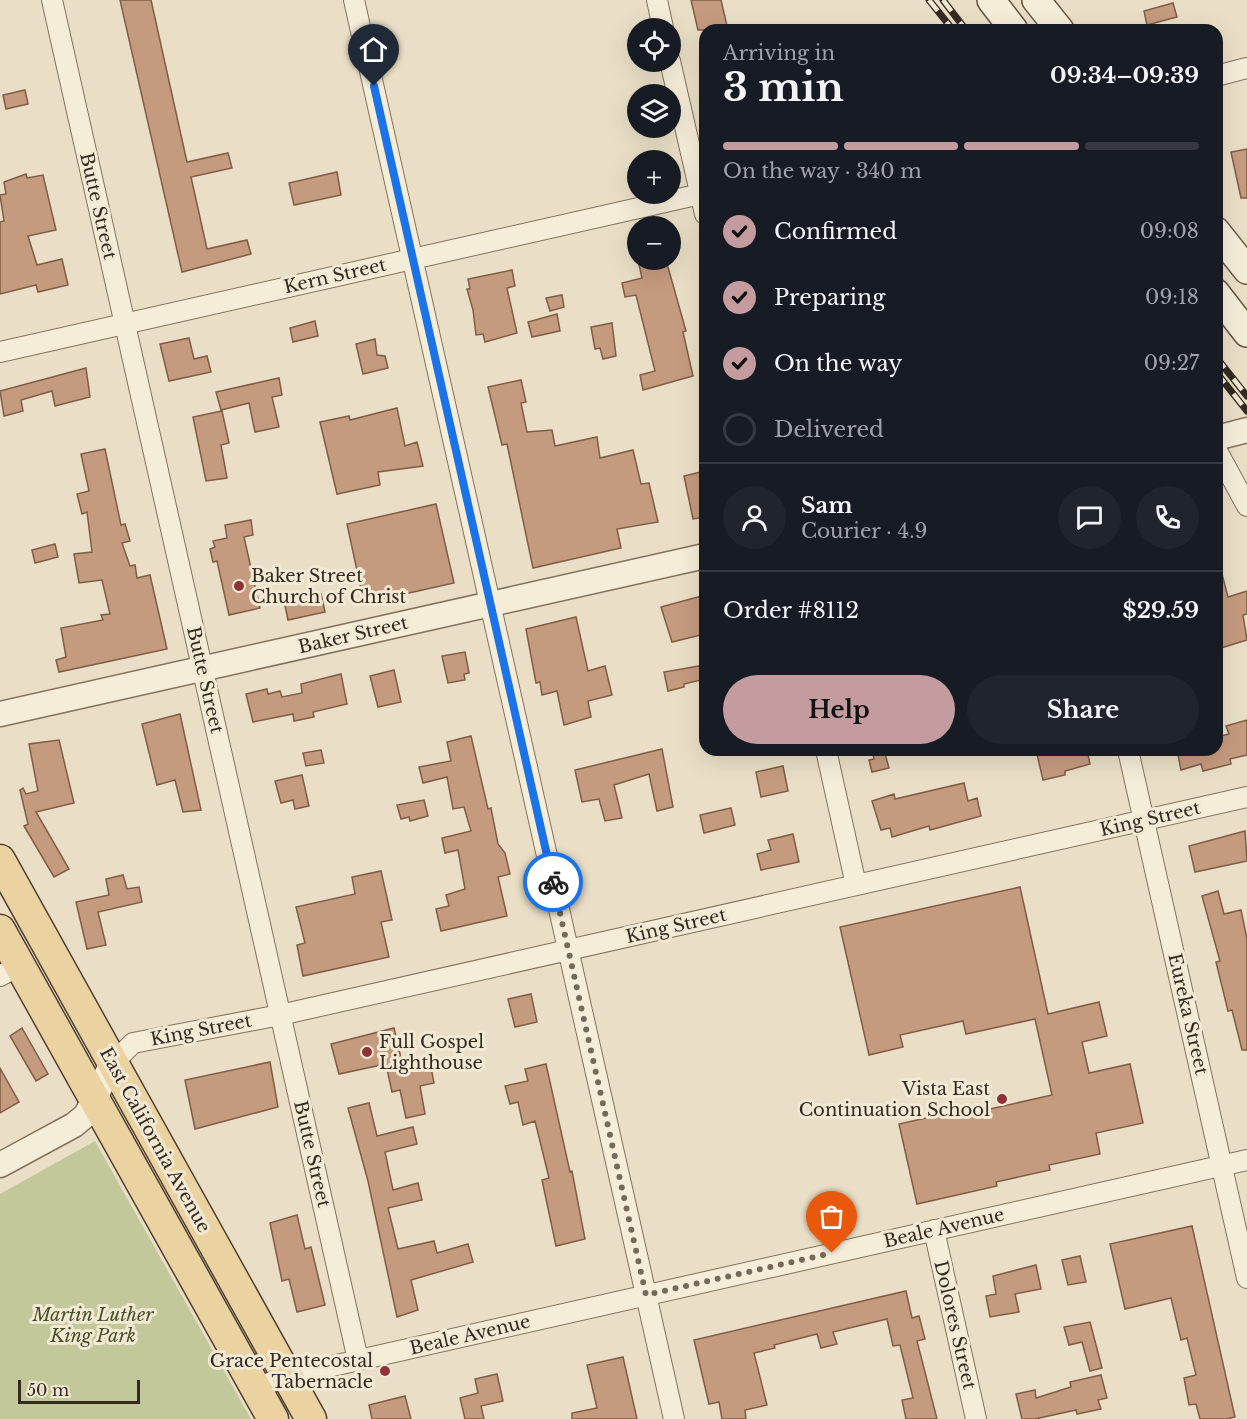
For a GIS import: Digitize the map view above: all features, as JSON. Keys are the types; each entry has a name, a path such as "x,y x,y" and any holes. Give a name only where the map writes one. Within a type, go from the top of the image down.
{"main road":[{"path":"991,0 1009,24"},
{"path":"1036,0 1055,24"},
{"path":"1223,240 1247,270"},
{"path":"1223,302 1247,333"},
{"name":"East California Avenue","path":"0,860 312,1419"},
{"name":"East California Avenue","path":"0,930 10,970 95,1099 273,1419"}],"street":[{"name":"Butte Street","path":"52,0 358,1360"},
{"path":"354,0 674,1419"},
{"path":"657,0 661,18"},
{"path":"1223,74 1247,68"},
{"path":"673,72 699,178"},
{"name":"Kern Street","path":"0,352 699,195"},
{"path":"1223,436 1247,430"},
{"path":"1223,462 1247,506"},
{"name":"Baker Street","path":"0,714 699,557"},
{"path":"827,756 856,885"},
{"name":"Eureka Street","path":"1129,756 1247,1278"},
{"name":"King Street","path":"112,1064 133,1043 280,1015 1247,797"},
{"path":"0,1165 74,1125 86,1115 112,1064"},
{"name":"Beale Avenue","path":"256,1389 288,1376 1247,1160"},
{"name":"Dolores Street","path":"934,1230 976,1419"}],"green space":[{"name":"Martin Luther King Park","path":"95,1141 251,1419 0,1419 0,1194"}],"building":[{"path":"120,0 151,0 187,162 228,153 232,168 191,177 207,249 247,240 251,254 182,272"},
{"path":"691,0 721,0 727,24 699,24 698,30"},
{"path":"1173,3 1177,17 1147,24 1144,11"},
{"path":"25,90 28,104 6,109 3,95"},
{"path":"1247,149 1247,198 1241,198 1231,152"},
{"path":"337,172 341,195 294,205 289,183"},
{"path":"26,174 27,178 43,175 56,230 28,236 37,265 62,259 68,285 38,292 36,285 0,294 0,222 4,221 0,195 6,194 4,182"},
{"path":"512,270 515,286 507,288 517,333 485,342 483,334 476,335 473,310 467,289 470,289 468,279"},
{"path":"640,270 669,270 686,331 683,332 693,376 643,390 640,375 655,371 636,295 625,297 622,283 642,278"},
{"path":"562,295 564,307 550,311 546,298"},
{"path":"557,314 560,331 532,337 528,322"},
{"path":"315,321 318,336 293,342 290,328"},
{"path":"612,323 616,356 603,359 600,348 595,349 591,327"},
{"path":"189,338 194,359 207,356 211,372 169,381 160,344"},
{"path":"375,339 377,355 385,356 388,368 363,374 356,344"},
{"path":"86,368 90,397 55,406 52,391 21,400 23,411 4,416 0,391"},
{"path":"279,378 282,395 272,397 279,427 255,432 249,403 221,410 216,392"},
{"path":"521,380 526,402 521,403 527,432 552,430 555,446 597,437 600,458 633,450 641,484 649,483 658,522 617,529 621,548 533,568 507,444 502,445 488,387"},
{"path":"397,408 405,446 417,442 423,466 378,472 380,485 337,494 320,422 349,416 350,420"},
{"path":"222,411 229,443 221,445 227,478 206,481 193,417"},
{"path":"105,449 121,525 125,524 130,541 122,543 130,566 135,565 137,578 150,575 167,649 59,672 56,660 66,657 61,628 103,620 101,615 110,614 102,580 79,583 74,554 92,552 87,512 82,514 77,494 89,491 81,454"},
{"path":"699,472 699,518 693,519 684,476"},
{"path":"436,504 454,583 364,603 347,524"},
{"path":"251,520 253,535 244,537 260,608 229,615 217,561 213,562 210,549 215,547 213,541 227,538 225,525"},
{"path":"55,544 58,557 35,563 32,550"},
{"path":"1223,578 1228,597 1247,591 1247,614 1243,615 1247,640 1223,647"},
{"path":"306,591 308,598 321,594 325,612 288,620 283,596"},
{"path":"699,597 699,635 672,642 661,607"},
{"path":"576,617 588,671 605,666 612,695 588,701 591,717 564,725 557,691 542,695 540,682 536,683 526,629"},
{"path":"465,652 469,673 464,674 465,680 448,683 442,656"},
{"path":"699,666 699,680 668,691 664,672"},
{"path":"394,670 401,702 378,707 370,676"},
{"path":"341,674 347,704 313,712 314,717 294,721 293,714 253,722 246,694 267,689 268,694 280,691 282,697 302,693 301,684"},
{"path":"180,714 201,810 183,812 175,780 157,785 142,724"},
{"path":"1247,720 1247,755 1230,759 1231,764 1203,771 1201,764 1181,770 1178,756 1223,756 1223,735 1229,734 1226,726"},
{"path":"471,736 488,809 491,808 498,844 505,853 510,874 498,877 507,916 441,931 436,909 449,906 446,895 465,889 458,850 445,853 442,838 471,831 464,807 453,809 447,777 423,783 419,767 451,761 447,742"},
{"path":"59,740 74,803 36,812 69,869 54,877 24,826 28,824 20,790 23,788 26,794 38,791 29,744"},
{"path":"662,749 673,807 657,811 649,774 614,785 622,818 605,821 599,799 582,802 575,770"},
{"path":"321,750 324,763 306,766 303,753"},
{"path":"873,756 886,756 889,768 872,772 869,760 874,759"},
{"path":"1037,756 1088,756 1090,764 1065,771 1065,775 1043,780"},
{"path":"783,766 788,791 761,797 756,772"},
{"path":"302,775 309,806 295,809 293,800 281,803 275,781"},
{"path":"964,783 968,801 977,798 981,816 930,830 929,826 892,837 890,828 881,830 872,801 894,794 895,799"},
{"path":"424,800 428,816 410,821 409,817 401,819 397,805"},
{"path":"731,808 735,825 704,833 700,815"},
{"path":"1245,831 1247,861 1195,872 1189,846"},
{"path":"793,834 799,862 761,870 757,854 771,850 768,840"},
{"path":"381,871 392,920 381,922 389,957 303,976 297,945 305,943 296,907 355,894 352,877"},
{"path":"123,875 127,889 139,887 142,902 98,912 106,945 87,949 76,902 109,895 106,879"},
{"path":"1020,887 1048,1014 1099,1002 1107,1036 1082,1042 1089,1073 1130,1064 1143,1123 1096,1133 1100,1154 1049,1165 1050,1170 996,1182 997,1186 917,1204 899,1124 979,1106 981,1111 1052,1095 1035,1019 966,1034 963,1021 900,1035 903,1047 869,1055 840,927"},
{"path":"1218,891 1224,914 1241,910 1247,939 1247,1050 1242,1050 1232,1010 1228,1011 1216,962 1220,961 1202,896"},
{"path":"531,994 537,1022 515,1027 508,999"},
{"path":"22,1028 48,1074 36,1081 10,1036"},
{"path":"394,1028 403,1067 430,1062 434,1083 420,1086 425,1114 406,1118 400,1090 392,1092 386,1064 339,1074 331,1044"},
{"path":"270,1062 278,1107 195,1129 185,1080"},
{"path":"546,1064 570,1172 572,1171 585,1239 556,1246 542,1180 549,1178 535,1121 523,1125 518,1102 510,1104 505,1086 528,1081 525,1069"},
{"path":"0,1068 19,1102 0,1113"},
{"path":"369,1103 377,1136 413,1127 417,1144 385,1152 393,1190 418,1183 422,1200 388,1208 398,1249 434,1241 437,1253 468,1244 473,1262 411,1280 418,1310 397,1317 368,1181 348,1108"},
{"path":"297,1215 305,1249 311,1247 325,1305 297,1312 289,1279 282,1281 270,1223"},
{"path":"1192,1226 1235,1417 1226,1419 1200,1419 1196,1404 1189,1405 1184,1378 1196,1375 1187,1338 1181,1340 1171,1298 1125,1309 1110,1244"},
{"path":"1080,1256 1086,1282 1068,1285 1062,1260"},
{"path":"1036,1265 1041,1289 1015,1294 1019,1312 990,1317 986,1296 996,1294 993,1276"},
{"path":"906,1291 912,1318 919,1316 925,1339 917,1341 937,1419 906,1419 902,1400 913,1398 900,1345 893,1346 887,1319 833,1332 837,1344 821,1348 817,1334 774,1345 775,1348 754,1353 767,1405 745,1410 746,1419 722,1419 719,1402 709,1404 694,1340"},
{"path":"1090,1322 1102,1368 1090,1371 1082,1342 1069,1345 1064,1327"},
{"path":"623,1357 637,1419 572,1419 572,1413 597,1408 587,1365"},
{"path":"497,1374 503,1401 481,1406 484,1419 465,1419 460,1398 478,1393 475,1379"},
{"path":"1101,1375 1107,1398 1098,1400 1101,1409 1077,1414 1076,1410 1035,1419 1022,1419 1016,1394 1035,1390 1036,1398 1071,1387 1070,1382"},
{"path":"405,1396 411,1419 372,1419 369,1405"}],"railway":[{"path":"929,0 948,24"},
{"path":"943,0 961,24"},
{"path":"1223,366 1247,396"},
{"path":"1223,381 1247,411"}],"way so far":[{"path":"553,882 646,1295 832,1253"}],"place":[{"name":"Baker Street Church of Christ","path":"239,586"},
{"name":"Full Gospel Lighthouse","path":"367,1052"},
{"name":"Vista East Continuation School","path":"1002,1099"},
{"name":"Grace Pentecostal Tabernacle","path":"385,1371"}],"route":[{"path":"374,86 553,882"}]}
